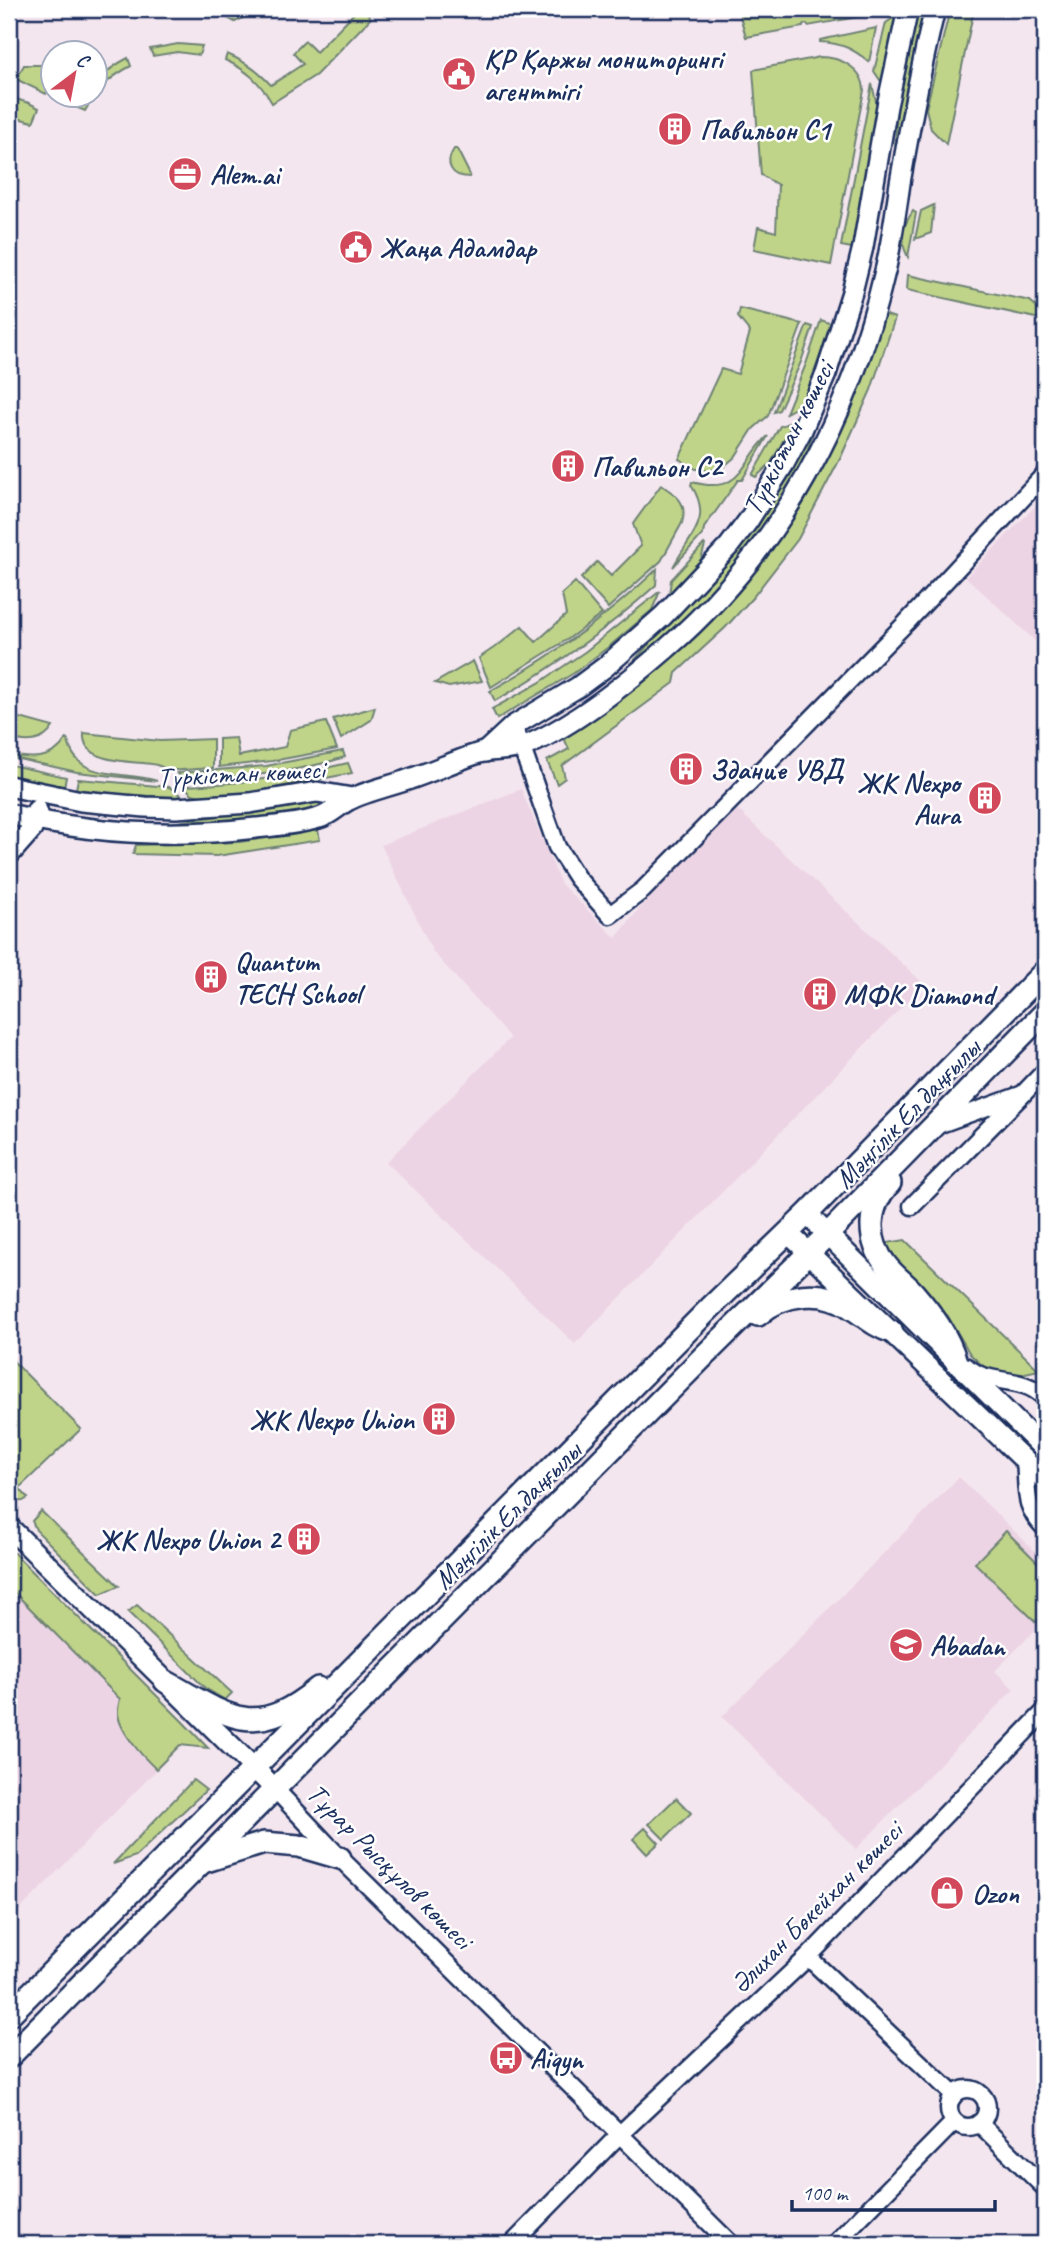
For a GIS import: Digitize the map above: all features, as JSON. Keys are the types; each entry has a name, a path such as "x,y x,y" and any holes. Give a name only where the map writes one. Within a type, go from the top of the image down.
{"main road":[{"name":"Мәңгілік Ел даңғылы","path":"9,2015 807,1214 1045,971"},
{"name":"Мәңгілік Ел даңғылы","path":"9,2057 827,1235 1045,1012"},
{"path":"925,1133 908,1161 878,1198 872,1215 872,1226 875,1246 886,1265 911,1290 942,1330 951,1345 956,1362"},
{"path":"704,1356 769,1306 785,1298 804,1295 824,1297 848,1305 876,1327 892,1332"},
{"path":"165,1681 221,1713 240,1719 277,1715 301,1702 406,1615"},
{"path":"204,1861 264,1843 299,1846 340,1858"}],"street":[{"name":"Түркістан көшесі","path":"485,752 513,726 579,687 663,616 729,547 784,464 826,374 852,292 908,9"},
{"name":"Түркістан көшесі","path":"9,814 126,833 188,834 286,825 323,817 352,798 485,752 522,747 590,708 671,645 737,578 774,531 793,501 837,414 858,360 887,264 919,82 935,9"},
{"path":"513,726 557,847 577,878 610,915 643,890 906,623 1045,474"},
{"name":"Түркістан көшесі","path":"9,786 41,794 116,805 176,808 250,803 317,792 352,798"},
{"path":"9,855 28,835 35,820 41,794"},
{"path":"912,1206 1045,1071"},
{"path":"925,1133 1023,1094"},
{"path":"807,1214 1045,1450"},
{"path":"788,1233 1045,1480"},
{"path":"956,1362 982,1376 1018,1382 1037,1390 1045,1398"},
{"path":"1025,1461 1026,1494 1034,1517 1045,1528"},
{"name":"Тұрар Рысқұлов көшесі","path":"9,1527 275,1788 340,1858 619,2136 731,2244"},
{"name":"Әлихан Бөкейхан көшесі","path":"512,2244 619,2136 808,1956 1045,1711"},
{"path":"808,1956 954,2095"},
{"path":"967,2090 982,2096 986,2107 984,2119 969,2127 954,2122 949,2111 954,2095 967,2090"},
{"path":"834,2244 954,2122"},
{"path":"979,2123 1045,2188"}],"shaded area":[{"path":"1045,496 1045,650 966,577"},
{"path":"521,789 561,884 616,938 638,910 737,809 924,984 575,1344 386,1162 510,1038 433,952 381,845"},
{"name":"Abadan","path":"959,1477 1045,1561 1045,1620 995,1671 1014,1689 856,1849 722,1717"},
{"path":"9,1578 180,1746 9,1921"}],"green space":[{"path":"211,9 260,9 235,22"},
{"path":"358,9 364,9 371,18 316,75 272,103 252,77 225,60 227,54 240,60 271,85 303,64 293,53 305,41 316,52"},
{"path":"738,9 880,9 863,16 746,37"},
{"path":"918,9 927,9 894,168 897,105"},
{"path":"950,9 974,9 946,144 931,129 926,109"},
{"path":"897,15 882,83 874,71 886,23"},
{"path":"876,28 869,62 847,48 820,42 820,40"},
{"path":"178,44 202,46 199,55 177,52 153,56 150,49"},
{"path":"820,57 849,65 860,76 864,90 831,265 754,249 758,227 776,232 778,185 761,175 753,70"},
{"path":"128,58 131,66 108,82 108,71"},
{"path":"24,65 38,65 38,90 16,79"},
{"path":"872,84 877,106 852,248 841,246"},
{"path":"9,97 39,108 33,122 9,116"},
{"path":"454,149 457,149 469,177 458,175 451,169 451,155"},
{"path":"934,205 931,233 915,239 921,211"},
{"path":"913,211 916,213 908,257 902,239 906,223"},
{"path":"908,275 1030,301 1045,314 1045,320 907,290"},
{"path":"740,309 802,324 768,416 753,429 735,457 723,467 709,471 696,469 679,459 721,369 738,374 750,332 738,317"},
{"path":"883,314 895,318 871,390 841,457 798,539 725,628 676,673 674,683 562,766 565,778 557,784 547,761 569,749 563,736 639,686 697,634 766,558 803,504 851,411"},
{"path":"821,320 832,324 807,391 795,408 786,413 806,364"},
{"path":"807,325 813,327 801,362 779,410 774,412"},
{"path":"794,421 771,463 756,477 752,475 780,426"},
{"path":"816,423 801,468 749,547 694,610 630,665 722,568 750,534 777,494"},
{"path":"768,436 742,480 738,480 704,528 703,534 673,567 697,528 700,518 700,508 692,482 709,485 731,480 739,474"},
{"path":"661,485 680,500 684,510 682,523 661,561 608,608 581,578 597,562 611,576 641,546 633,524"},
{"path":"704,544 700,563 669,595 671,580"},
{"path":"657,569 656,585 618,617 558,662 495,701 490,691 577,636"},
{"path":"575,582 602,614 568,639 491,687 479,658 522,626 536,642 566,615 562,594"},
{"path":"660,591 652,610 611,645 574,673 497,719 492,709 539,683 586,651"},
{"path":"473,661 482,681 449,687 435,683"},
{"path":"375,707 371,720 341,739 333,719"},
{"path":"9,715 53,727 44,737 34,741 9,738"},
{"path":"326,722 337,749 219,767 219,739 236,738 239,756 285,747 290,730"},
{"path":"84,733 160,741 213,739 213,768 171,770 152,764 109,759 91,750 85,743"},
{"path":"66,739 73,754 81,763 92,769 157,781 77,772 9,757 48,755"},
{"path":"343,751 345,757 325,763 266,774 185,780 177,773 266,766"},
{"path":"348,763 352,773 254,792 204,797 192,794 184,786 267,779"},
{"path":"11,765 66,777 64,788 9,776"},
{"path":"78,779 169,787 183,797 125,795 76,789"},
{"path":"321,801 322,809 285,815 171,823"},
{"path":"318,830 320,840 217,856 133,854 136,845 239,842"},
{"path":"905,1240 1039,1370 1021,1374 1002,1373 985,1368 970,1354 948,1316 899,1269 882,1244"},
{"path":"9,1357 81,1429 19,1488 28,1498 11,1502 9,1499"},
{"path":"41,1511 119,1586 100,1594 36,1530 32,1521"},
{"path":"1006,1531 1045,1570 1045,1613 1036,1622 975,1563"},
{"path":"9,1548 208,1748 180,1745 156,1769 151,1764 122,1726 118,1711 120,1699 9,1587"},
{"path":"137,1605 232,1693 225,1700 205,1688 128,1612"},
{"path":"193,1780 206,1790 136,1856 113,1864"},
{"path":"676,1798 691,1813 664,1839 649,1824"},
{"path":"645,1828 659,1843 647,1854 633,1839"}],"place":[{"name":"ҚР Қаржы мониторингі агенттігі","path":"459,74"},
{"name":"Павильон С1","path":"675,129"},
{"name":"Alem.ai","path":"185,174"},
{"name":"Жаңа Адамдар","path":"356,247"},
{"name":"Павильон С2","path":"568,466"},
{"name":"Здание УВД","path":"686,769"},
{"name":"ЖК Nexpo Aura","path":"985,798"},
{"name":"Quantum TECH School","path":"211,977"},
{"name":"МФК Diamond","path":"820,994"},
{"name":"ЖК Nexpo Union","path":"439,1419"},
{"name":"ЖК Nexpo Union 2","path":"304,1539"},
{"name":"Abadan","path":"906,1645"},
{"name":"Ozon","path":"947,1893"},
{"name":"Aiqyn","path":"506,2058"}]}
